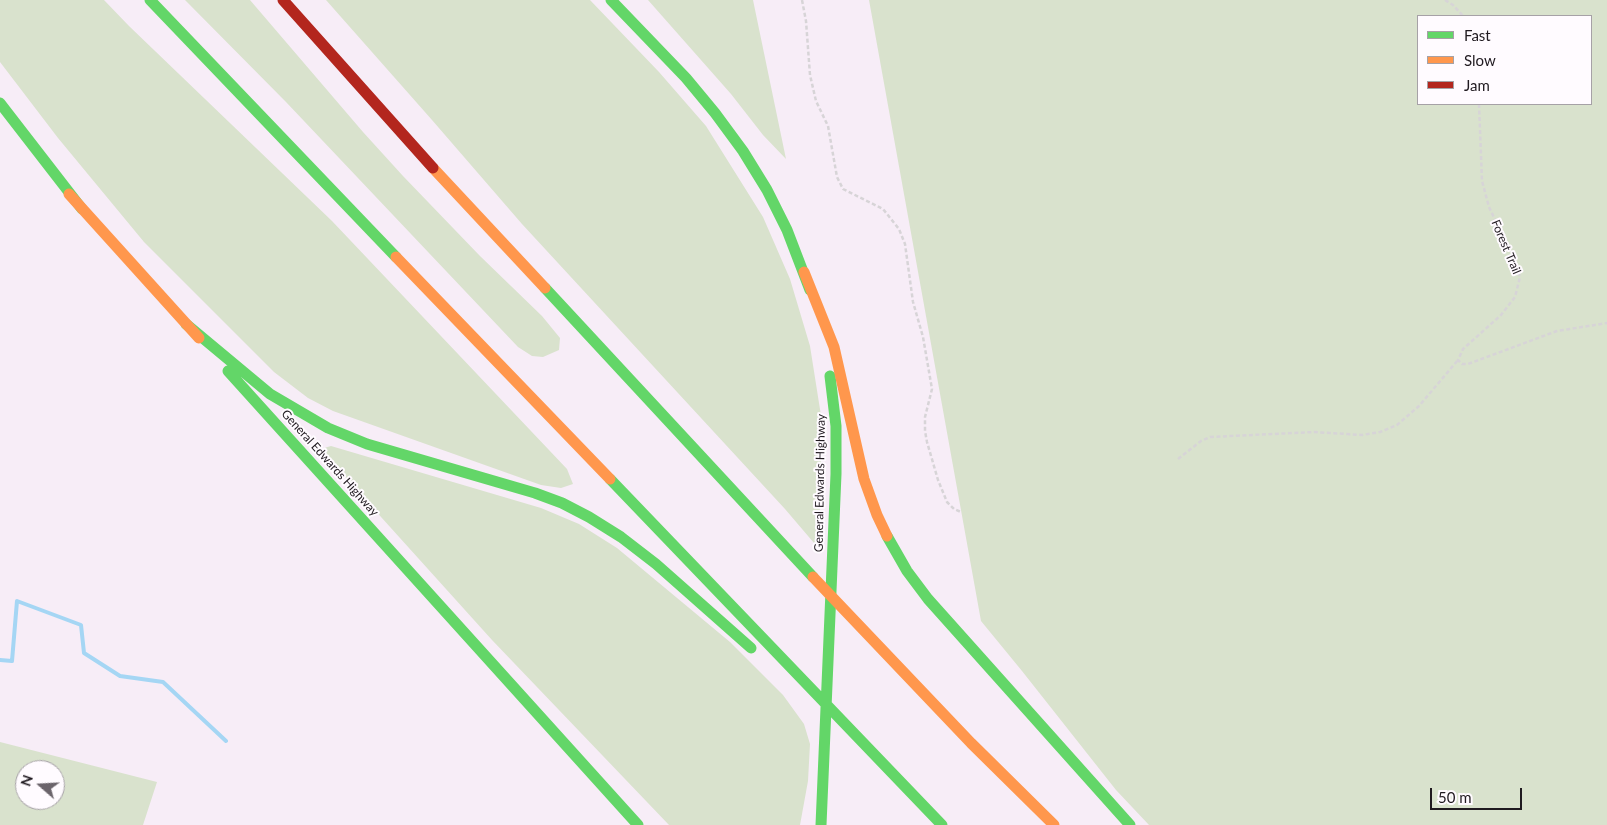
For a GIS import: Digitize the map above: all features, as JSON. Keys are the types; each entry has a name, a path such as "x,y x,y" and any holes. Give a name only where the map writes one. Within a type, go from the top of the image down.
{"main road":[{"path":"150,0 942,825"},
{"path":"283,0 420,154 865,633 971,743 1054,825"},
{"name":"General Edwards Highway","path":"611,0 672,63 729,131 751,164 787,230 804,272 824,338 833,396 836,450 821,821"},
{"path":"0,103 82,209"},
{"name":"General Edwards Highway","path":"0,120 639,825"},
{"path":"804,272 834,347 866,485 877,515 895,552 933,604 1130,825"},
{"path":"186,324 270,394 328,428 367,444 535,493 571,508 605,526 656,564 759,655"},
{"path":"774,666 840,719"}],"path":[{"path":"802,0 806,21 810,75 816,102 830,133 837,177 843,189 883,209 899,229 905,244 913,302 923,337 932,389 925,417 924,431 938,480 947,502 954,509 961,512"},
{"path":"1445,0 1453,5 1462,15"},
{"name":"Forest Trail","path":"1178,459 1201,441 1210,437 1314,432 1362,435 1380,432 1397,425 1419,406 1458,360 1463,349 1501,315 1515,296 1520,277 1489,207 1482,181 1479,105"},
{"path":"1458,360 1462,364 1468,364 1557,331 1607,323"}],"green space":[{"path":"0,0 104,0 332,221 567,469 573,484 561,488 541,485 333,411 308,398 274,372 144,242 58,138 0,62"},
{"path":"185,0 250,0 403,176 480,256 542,316 560,338 559,350 543,357 532,356 518,347 286,102"},
{"path":"326,0 590,0 659,72 706,126 763,217 790,279 810,346 822,422 819,544 814,543 785,509 522,224"},
{"path":"648,0 753,0 786,159 763,135 731,94"},
{"path":"869,0 1607,0 1607,825 1149,825 1116,790 981,621"},
{"path":"331,446 541,508 579,524 617,548 730,642 783,695 804,724 810,744 808,781 800,825 669,825 492,640 326,456 324,448"},
{"path":"0,742 157,782 143,825 0,825"}],"waterway":[{"path":"0,660 12,661 17,601 81,625 84,653 120,676 163,682 226,741"}],"traffic: fast":[{"path":"150,0 396,257"},
{"path":"611,0 686,78 743,151 767,190 787,230 810,290"},
{"path":"0,103 82,209"},
{"path":"545,288 813,577"},
{"path":"186,324 270,394 328,428 367,444 535,493 562,503 589,517 621,537 656,564 751,648"},
{"path":"228,371 638,825"},
{"path":"821,825 836,474 836,426 830,376"},
{"path":"610,479 942,825"},
{"path":"887,536 907,571 928,599 1130,825"}],"traffic: slow":[{"path":"433,168 545,288"},
{"path":"69,194 199,338"},
{"path":"396,257 610,479"},
{"path":"804,272 834,347 864,479 887,536"},
{"path":"813,577 971,743 1054,825"}],"traffic: jam":[{"path":"283,0 433,168"}]}
